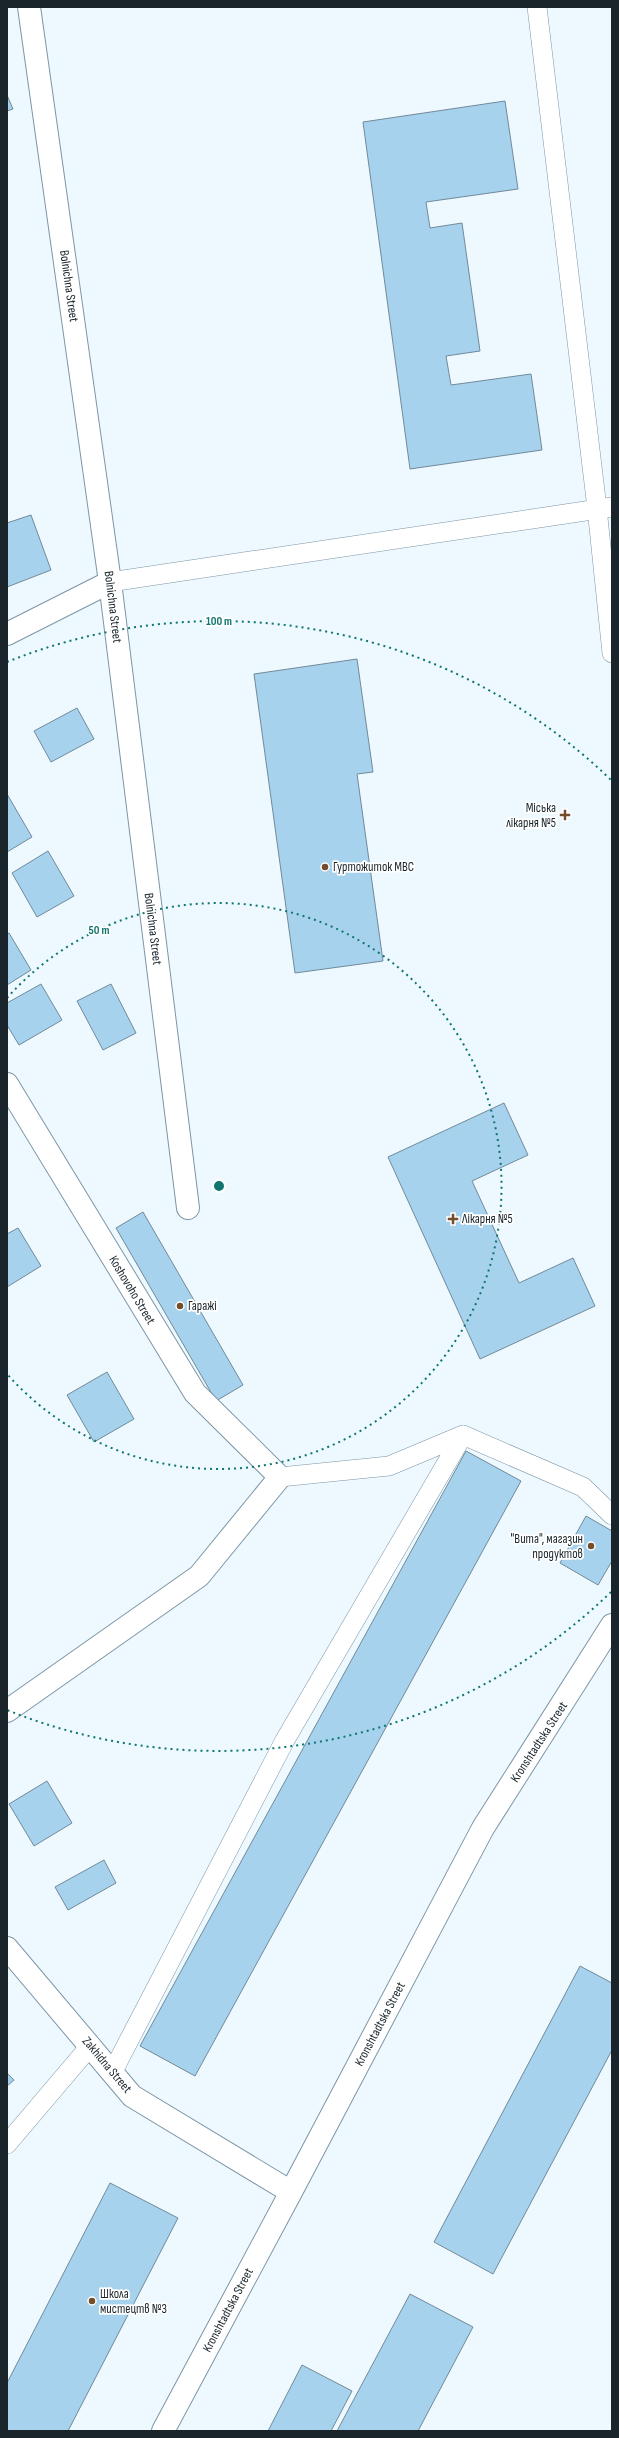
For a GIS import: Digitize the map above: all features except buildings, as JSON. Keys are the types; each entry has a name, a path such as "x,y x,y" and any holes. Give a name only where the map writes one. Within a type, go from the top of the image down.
{"street":[{"name":"Bolnichna Street","path":"29,7 110,582 188,1208"},
{"path":"7,634 110,582"},
{"name":"Koshovoho Street","path":"7,1084 195,1393 280,1477"},
{"path":"7,1712 199,1576 280,1477"},
{"name":"Kronshtadtska Street","path":"162,2431 291,2192 483,1828 612,1626"},
{"name":"Zakhidna Street","path":"7,1948 113,2071 132,2096 291,2192"}],"lane":[{"path":"537,7 605,508 612,653"},
{"path":"110,582 605,508"},
{"path":"280,1477 389,1466 463,1435 583,1487 612,1515"},
{"path":"113,2071 285,1740 463,1435"},
{"path":"7,2144 91,2045"}],"place":[{"name":"Міська лікарня №5","path":"565,815"},
{"name":"Гуртожиток МВС","path":"325,867"},
{"name":"Лікарня №5","path":"453,1219"},
{"name":"Гаражі","path":"180,1306"},
{"name":"\"Вита\", магазин продуктов","path":"591,1546"},
{"name":"Школа мистецтв №3","path":"92,2301"}]}
